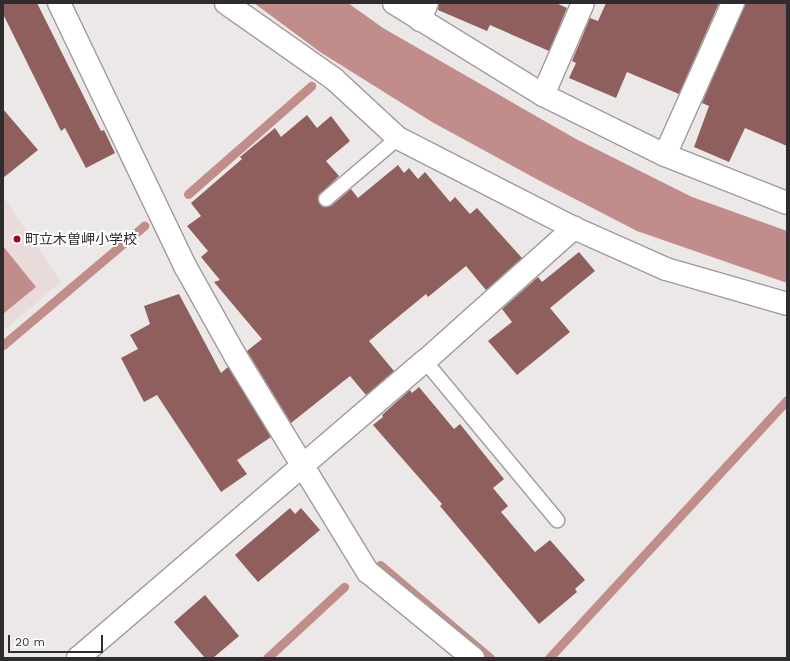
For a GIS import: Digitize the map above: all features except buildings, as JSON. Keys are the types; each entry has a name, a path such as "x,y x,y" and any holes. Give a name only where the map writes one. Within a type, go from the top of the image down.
{"street":[{"path":"59,3 185,266 236,357 304,465 368,572 473,658"},
{"path":"226,3 334,79 398,138 574,228 666,269 787,304"},
{"path":"394,3 423,11 543,96 665,155 787,203"},
{"path":"543,96 583,3"},
{"path":"665,155 733,3"},
{"path":"78,658 425,361 574,228"}],"lane":[{"path":"326,199 398,138"},
{"path":"425,361 557,520"}],"shaded area":[{"path":"254,3 348,3 383,28 576,139 692,197 787,231 787,283 637,231 542,182 432,122 320,52"},
{"name":"町立木曽岬小学校","path":"3,196 61,282 3,331"},
{"path":"3,246 36,287 3,314"}],"waterway":[{"path":"188,194 311,86"},
{"path":"3,345 144,226"},
{"path":"549,658 787,400"},
{"path":"380,565 490,658"},
{"path":"267,658 344,587"}],"place":[{"name":"町立木曽岬小学校","path":"17,239"}]}
